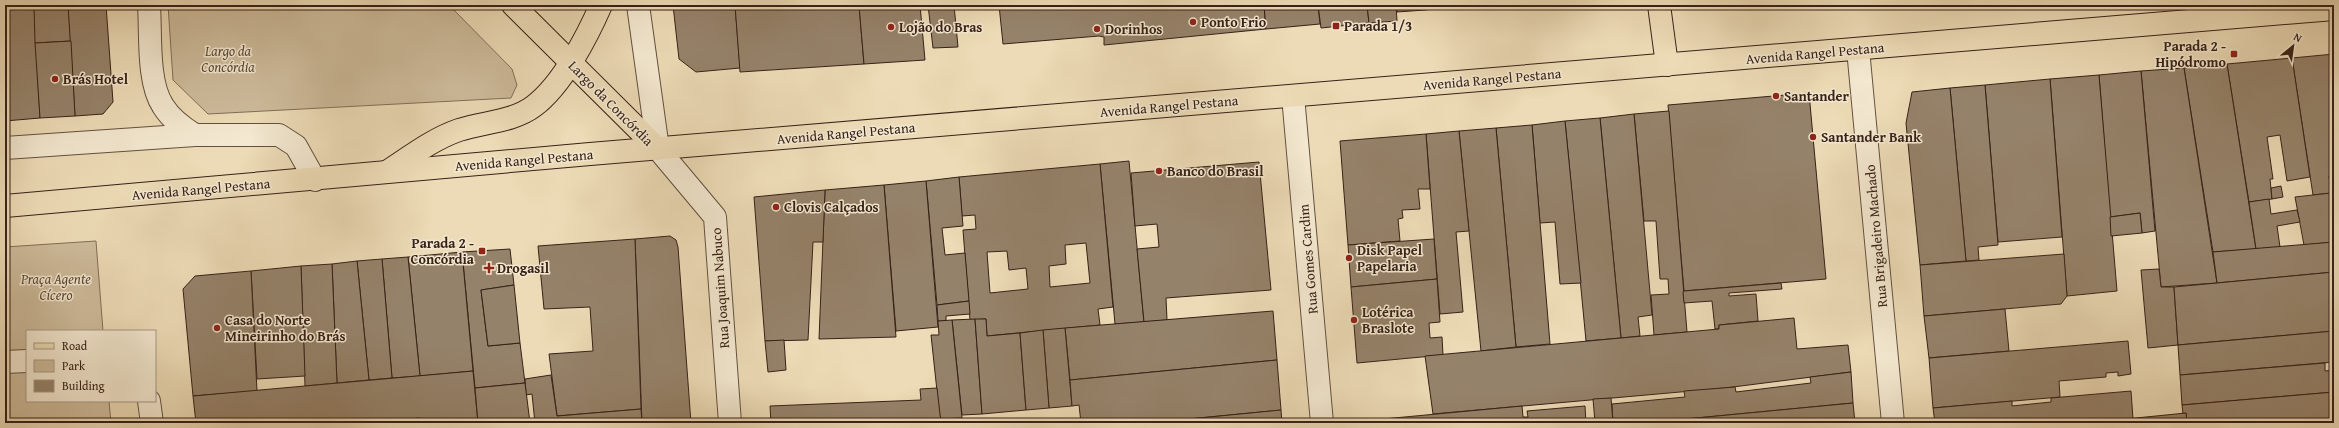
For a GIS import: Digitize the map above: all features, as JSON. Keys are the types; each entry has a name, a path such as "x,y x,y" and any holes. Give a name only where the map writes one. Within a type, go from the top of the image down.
{"main road":[{"name":"Largo da Concórdia","path":"513,5 658,149"},
{"path":"385,173 438,139 460,130 516,116 534,106 571,63 601,5"},
{"path":"1659,5 1667,65"},
{"name":"Avenida Rangel Pestana","path":"5,206 658,149 2334,9"}],"street":[{"path":"149,5 154,87 162,106 175,122 195,135"},
{"name":"Largo da Concórdia","path":"638,5 658,149"},
{"name":"Rua Brigadeiro Machado","path":"1858,49 1893,423"},
{"name":"Rua Gomes Cardim","path":"1293,96 1322,423"},
{"path":"5,148 195,135 279,135 296,146 315,180"},
{"name":"Rua Joaquim Nabuco","path":"658,149 716,218 730,423"},
{"path":"5,362 26,361"},
{"path":"149,402 152,423"}],"green space":[{"name":"Largo da Concórdia","path":"168,5 449,5 512,69 517,85 511,98 208,114 173,80"},
{"name":"Praça Agente Cícero","path":"96,241 103,330 26,330 26,402 109,402 111,423 5,423 5,247"}],"building":[{"path":"5,5 34,5 40,118 5,121"},
{"path":"34,5 68,5 71,41 35,43"},
{"path":"68,5 106,5 113,102 103,114 75,116"},
{"path":"673,5 735,5 740,68 696,72 679,59"},
{"path":"735,5 859,5 864,64 740,72"},
{"name":"Lojão do Bras","path":"859,5 920,5 925,60 864,64"},
{"path":"928,5 954,5 958,47 933,48"},
{"path":"999,5 1264,5 1266,29 1104,45 1104,37 1099,36 1003,44"},
{"path":"1264,5 1318,5 1320,24 1266,29"},
{"path":"1318,5 1367,5 1369,23 1321,28"},
{"path":"1367,5 1396,5 1397,21 1369,23"},
{"path":"1396,5 1424,5 1425,10 1397,12"},
{"path":"1424,5 1451,5 1451,7 1425,10"},
{"path":"1451,5 1479,5 1451,7"},
{"path":"1551,5 1586,5 1552,8"},
{"name":"Brás Hotel","path":"71,41 75,116 40,118 35,43"},
{"path":"2334,54 2334,175 2329,176 2331,193 2313,195 2292,58"},
{"path":"2292,58 2310,177 2287,181 2280,135 2267,137 2273,179 2270,179 2272,199 2249,202 2227,64"},
{"path":"2227,64 2256,249 2213,252 2184,68"},
{"path":"2184,68 2217,283 2161,287 2141,71"},
{"path":"2141,71 2155,231 2142,233 2140,213 2110,217 2099,75"},
{"path":"2099,75 2117,291 2067,296 2050,79"},
{"path":"2050,79 2062,237 1998,242 1985,85"},
{"path":"1985,85 1998,245 1978,247 1979,260 1966,261 1950,88"},
{"path":"1950,88 1966,261 1920,265 1906,123 1912,92"},
{"path":"1809,93 1826,279 1684,291 1668,105"},
{"path":"1669,111 1687,332 1654,335 1651,295 1669,294 1668,279 1660,279 1656,221 1644,221 1634,114"},
{"path":"1634,114 1652,315 1638,317 1640,336 1621,338 1600,118"},
{"path":"1600,118 1621,338 1586,341 1565,121"},
{"path":"1565,121 1581,283 1560,284 1555,222 1540,223 1532,125"},
{"path":"1532,125 1550,344 1516,347 1496,128"},
{"path":"1496,128 1516,347 1481,351 1459,131"},
{"path":"1459,131 1469,231 1456,232 1463,312 1440,314 1426,134"},
{"path":"1426,134 1430,189 1418,189 1420,209 1402,210 1403,218 1398,219 1400,241 1348,245 1340,141"},
{"path":"1129,161 1144,322 1115,324 1100,164"},
{"path":"1259,162 1271,290 1166,298 1167,320 1144,322 1137,249 1159,247 1157,224 1135,226 1131,173"},
{"path":"1100,164 1113,307 1098,309 1100,325 987,336 986,319 970,320 963,230 976,229 975,215 962,216 959,177","holes":["1086,243 1090,283 1050,287 1049,266 1066,264 1065,245","1007,251 1009,270 1026,268 1028,289 990,293 987,252"]},
{"path":"959,177 963,226 942,228 945,255 965,253 969,301 937,305 926,181"},
{"path":"926,181 938,327 896,331 884,185"},
{"path":"884,185 896,337 819,339 825,190"},
{"path":"2281,186 2283,197 2272,199 2271,188"},
{"path":"825,190 823,242 813,242 808,340 765,341 754,197"},
{"path":"2334,193 2334,242 2304,245 2295,197"},
{"path":"2269,199 2271,214 2297,210 2300,222 2277,226 2280,247 2256,249 2249,202"},
{"path":"2140,213 2142,233 2111,236 2110,217"},
{"path":"670,236 676,240 678,247 691,423 642,423 635,239"},
{"path":"635,239 641,409 557,416 549,354 593,351 590,307 544,309 538,246"},
{"path":"1434,239 1437,279 1351,287 1348,245"},
{"path":"2334,242 2334,272 2217,283 2213,252"},
{"path":"510,249 514,285 481,290 488,346 520,343 525,383 475,388 462,252"},
{"path":"462,252 473,371 420,376 408,257"},
{"path":"2064,254 2067,296 2061,304 1924,316 1920,265"},
{"path":"408,257 420,376 392,378 382,259"},
{"path":"382,259 392,378 369,380 357,261"},
{"path":"357,261 369,380 337,383 332,264"},
{"path":"332,264 337,383 305,386 301,266"},
{"path":"301,266 305,376 257,379 251,271"},
{"path":"2159,269 2161,287 2174,287 2178,345 2148,348 2141,270"},
{"path":"251,271 257,391 193,396 183,289 195,276"},
{"path":"2334,272 2334,331 2178,345 2174,287"},
{"path":"1437,279 1440,322 1429,323 1430,338 1442,337 1443,355 1357,363 1351,287"},
{"path":"1781,283 1782,289 1729,293 1729,296 1756,294 1758,321 1719,325 1719,329 1715,329 1712,301 1684,303 1684,291"},
{"path":"514,285 520,343 488,346 481,290"},
{"path":"969,301 970,314 946,316 946,321 938,321 937,305"},
{"path":"2005,309 2009,351 1929,358 1924,316"},
{"path":"1273,311 1277,360 1070,380 1065,328"},
{"path":"1794,318 1797,349 1848,345 1851,372 1725,388 1433,414 1425,356 1719,329 1719,325"},
{"path":"975,319 982,414 962,415 952,320"},
{"path":"975,319 986,319 987,336 1020,333 1026,410 982,414"},
{"path":"952,320 962,418 940,419 931,335 939,335 938,321"},
{"path":"1065,328 1072,406 1049,408 1043,330"},
{"path":"1043,330 1049,408 1026,410 1020,333"},
{"path":"2334,331 2334,362 2180,375 2178,345"},
{"path":"784,340 786,370 768,372 765,341"},
{"path":"2128,341 2131,374 2118,376 2118,372 2106,373 2106,377 2059,381 2060,397 1933,408 1929,358"},
{"path":"1277,360 1281,410 1148,423 1081,423 1079,405 1072,406 1070,380"},
{"path":"2325,363 2325,371 2334,370 2334,392 2182,405 2180,375"},
{"path":"473,371 478,423 421,423 420,418 355,423 196,423 193,396"},
{"path":"1851,372 1853,403 1644,423 1613,423 1612,404 1685,397 1684,391 1735,387 1736,392 1811,383 1810,377"},
{"path":"551,375 557,416 641,409 642,423 535,423 532,394 526,395 525,379"},
{"path":"525,383 530,423 478,423 475,388"},
{"path":"937,388 941,423 771,423 770,406 921,400 920,389"},
{"path":"2131,391 2133,419 2089,423 1935,423 1933,408 2012,401 2012,406 2051,402 2051,398"},
{"path":"2334,392 2334,418 2281,423 2187,423 2186,413 2183,414 2182,405"},
{"path":"1611,398 1613,423 1586,423 1595,422 1593,399"},
{"path":"1853,403 1855,423 1738,423 1738,421 1724,423 1644,423"},
{"path":"1522,406 1523,417 1528,417 1527,411 1585,406 1586,423 1362,423 1362,421"},
{"path":"1281,410 1282,423 1148,423"},
{"path":"2186,413 2187,423 2106,423 2106,421"},
{"path":"2334,418 2334,423 2281,423"}],"place":[{"name":"Ponto Frio","path":"1193,22"},
{"name":"Parada 1/3","path":"1336,26"},
{"name":"Lojão do Bras","path":"891,27"},
{"name":"Dorinhos","path":"1097,29"},
{"name":"Parada 2 - Hipódromo","path":"2234,54"},
{"name":"Brás Hotel","path":"55,79"},
{"name":"Santander","path":"1776,96"},
{"name":"Santander Bank","path":"1813,137"},
{"name":"Banco do Brasil","path":"1159,171"},
{"name":"Clovis Calçados","path":"776,207"},
{"name":"Parada 2 - Concórdia","path":"482,251"},
{"name":"Disk Papel Papelaria","path":"1349,258"},
{"name":"Drogasil","path":"489,268"},
{"name":"Lotérica Braslote","path":"1354,320"},
{"name":"Casa do Norte Mineirinho do Brás","path":"217,328"}]}
